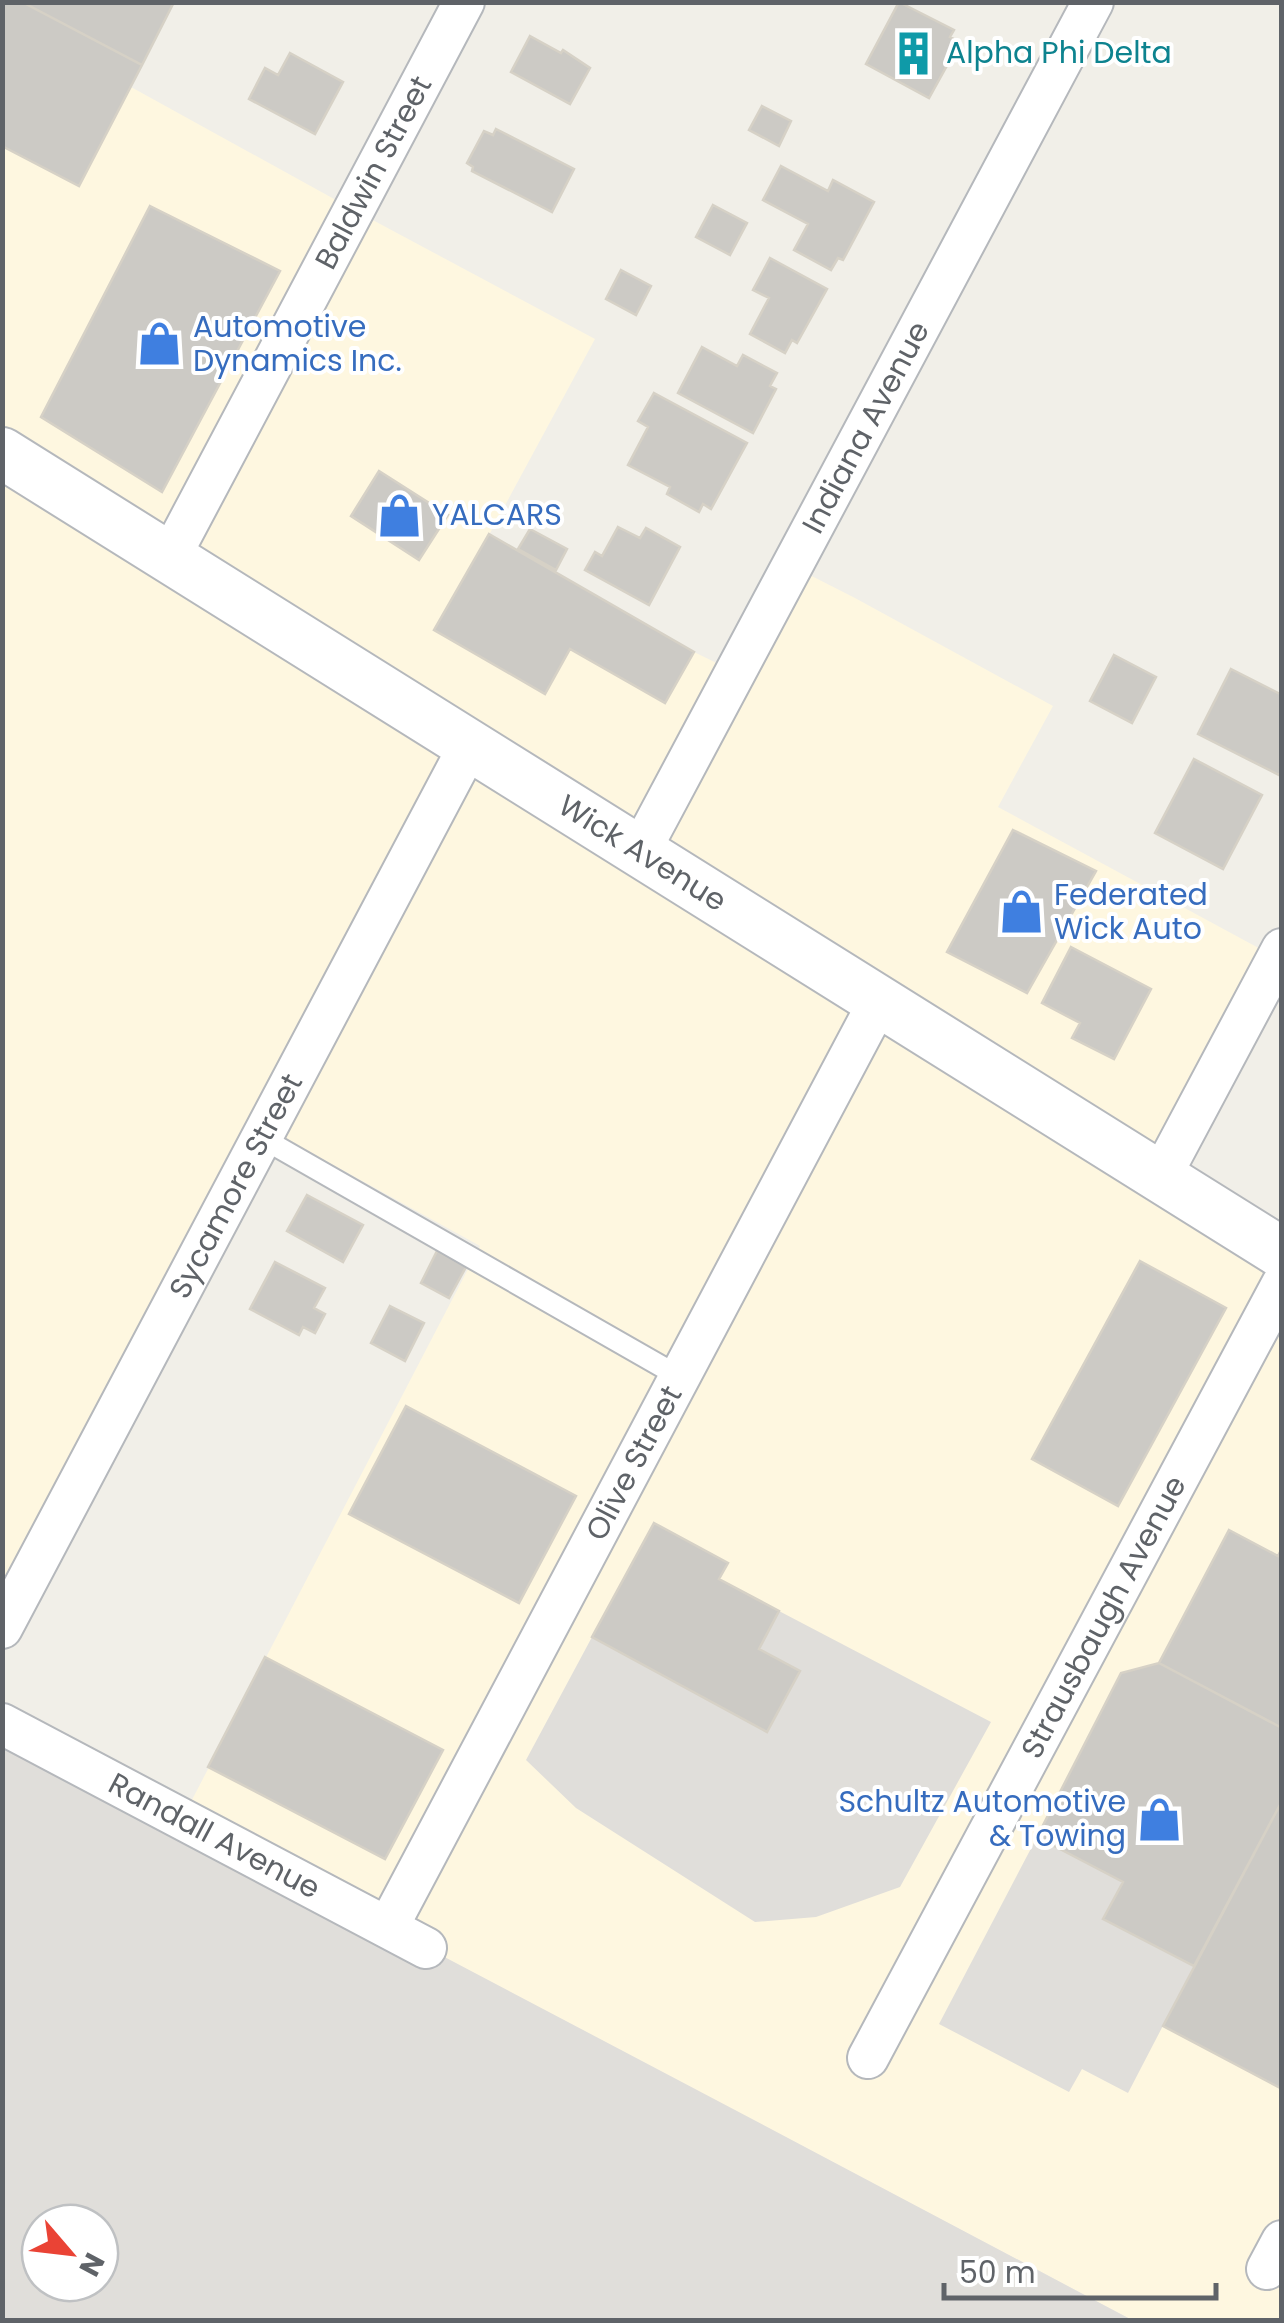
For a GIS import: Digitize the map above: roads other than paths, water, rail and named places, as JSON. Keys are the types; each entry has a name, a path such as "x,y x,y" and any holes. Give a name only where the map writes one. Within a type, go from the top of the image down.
{"street":[{"name":"Baldwin Street","path":"170,557 464,2"},
{"name":"Indiana Avenue","path":"640,851 1092,2"},
{"name":"Wick Avenue","path":"2,453 1282,1253"},
{"name":"Sycamore Street","path":"2,1628 470,744"},
{"path":"1160,1176 1282,949"},
{"name":"Olive Street","path":"388,1928 879,1001"},
{"name":"Strausbaugh Avenue","path":"868,2058 1282,1284"},
{"name":"Randall Avenue","path":"2,1724 426,1948"}],"lane":[{"path":"262,1138 680,1377"}],"place":[{"name":"Alpha Phi Delta","path":"913,53"},
{"name":"Automotive Dynamics Inc.","path":"160,344"},
{"name":"YALCARS","path":"399,515"},
{"name":"Federated Wick Auto","path":"1021,912"},
{"name":"Schultz Automotive & Towing","path":"1159,1819"}]}
